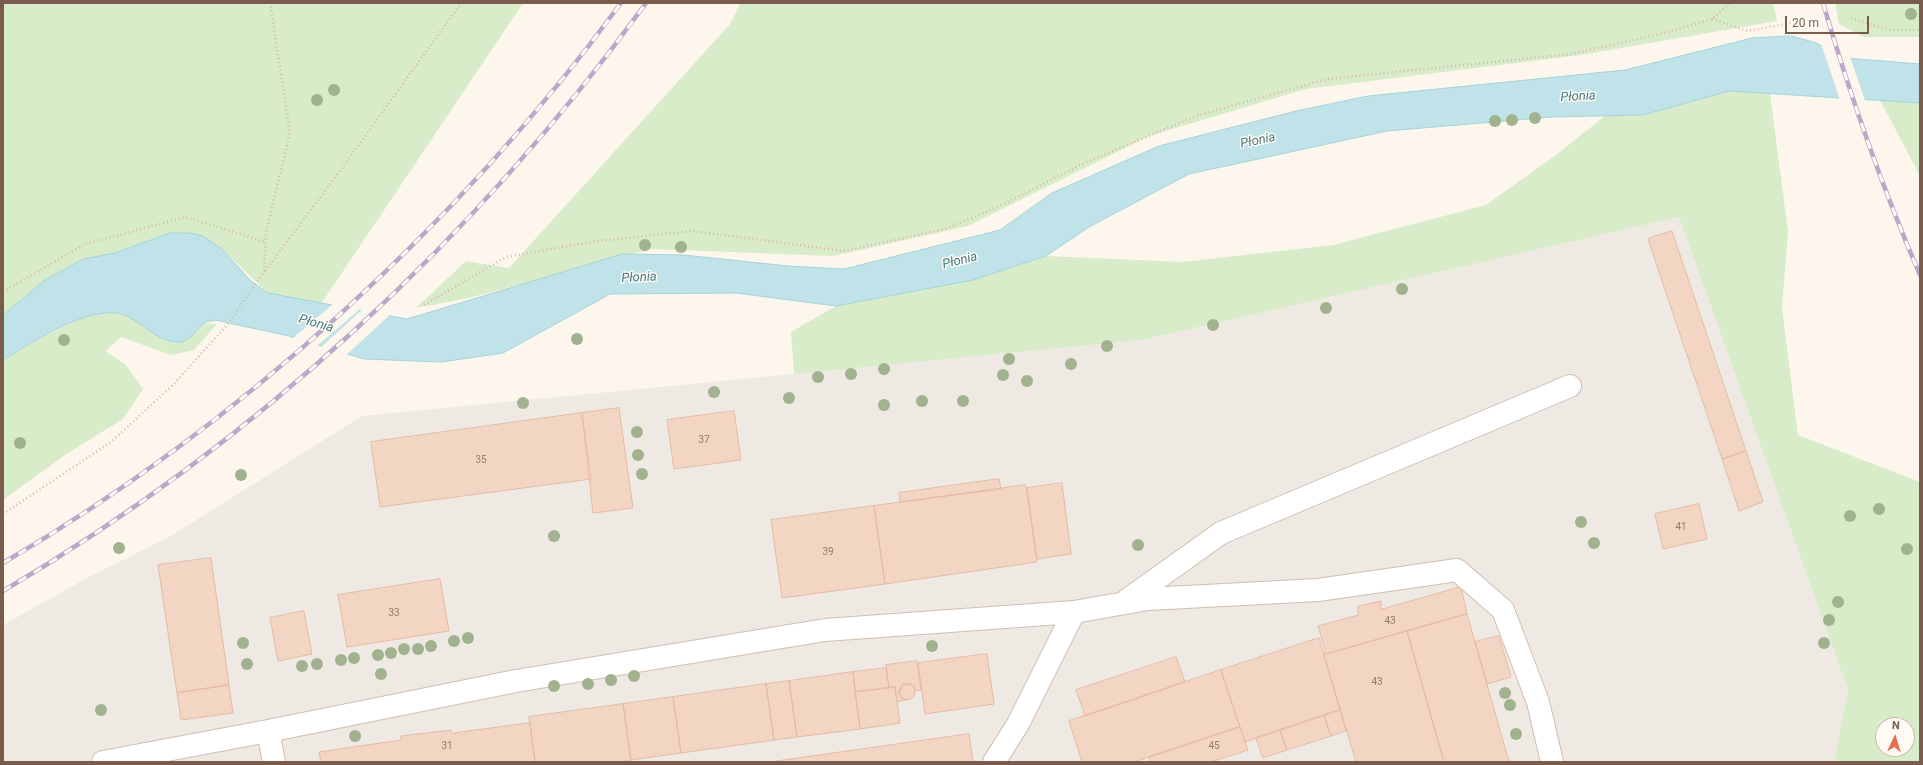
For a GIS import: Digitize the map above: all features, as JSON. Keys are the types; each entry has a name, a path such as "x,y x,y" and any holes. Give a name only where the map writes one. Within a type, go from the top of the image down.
{"lane":[{"path":"1123,603 1221,533 1570,386"},
{"path":"103,762 268,731 516,681 825,630 1074,612 1148,599 1318,590 1457,570 1503,610 1538,702 1552,762"},
{"path":"994,762 1018,724 1074,612"},
{"path":"268,731 274,762"}],"path":[{"path":"264,272 266,261 265,242 290,133 270,3"},
{"path":"3,514 111,442 173,385 228,324 264,272 337,175 461,3"},
{"path":"424,305 506,257 598,241 691,231 845,251 945,229 1002,205 1080,165 1196,116 1328,79 1571,54 1664,33 1712,19 1730,3"},
{"path":"1852,18 1889,30 1920,30"},
{"path":"1712,19 1747,31 1798,22"},
{"path":"3,292 85,244 186,217 265,242"}],"shaded area":[{"path":"1679,217 1848,690 1834,762 3,762 3,625 89,577 171,536 362,416 1142,340"}],"green space":[{"path":"3,3 523,3 321,304 268,293 223,250 189,233 170,233 115,253 83,259 45,280 3,315"},
{"path":"741,3 1773,3 1777,21 1581,55 1306,89 1149,136 968,226 833,256 651,249 469,298 416,308 466,261 509,268 730,24"},
{"path":"1835,3 1920,3 1920,37 1864,37 1839,24"},
{"path":"1729,91 1770,93 1788,232 1782,308 1798,435 1920,482 1920,762 1834,762 1848,690 1679,217 1142,340 794,374 791,332 836,306 973,280 1046,256 1183,262 1333,245 1486,205 1556,155 1605,116 1643,115"},
{"path":"1880,100 1920,103 1920,176"},
{"path":"123,299 173,322 217,324 194,350 171,355 121,337 105,351 125,364 143,389 123,419 65,455 3,500 3,360 41,337"}],"water":[{"name":"Płonia","path":"1792,36 1816,43 1846,58 1920,64 1920,103 1729,91 1643,115 1552,117 1387,131 1189,174 1089,227 1046,256 973,280 836,306 736,293 610,294 503,353 442,362 364,359 289,336 215,320 206,322 186,340 177,342 170,341 157,336 135,320 115,313 99,314 82,318 64,325 3,360 3,315 45,280 83,259 115,253 170,233 189,233 203,236 223,250 250,280 268,293 407,319 622,254 684,255 788,266 844,269 1000,230 1052,193 1159,146 1296,111 1368,96 1625,70 1752,38"}],"pier":[{"path":"1821,44 1850,57 1865,100 1840,100"},
{"path":"333,304 360,309 316,347 292,339"},
{"path":"363,309 391,314 345,356 320,348"}],"building":[{"path":"1672,231 1746,451 1722,459 1648,239"},
{"path":"619,408 633,508 593,513 582,413"},
{"path":"734,411 741,460 674,469 667,420"},
{"path":"582,413 591,479 380,507 371,442"},
{"path":"1746,451 1763,502 1739,511 1722,459"},
{"path":"999,479 1001,489 900,502 899,493"},
{"path":"1062,483 1071,554 1037,559 1027,488"},
{"path":"1026,485 1037,562 885,584 874,506"},
{"path":"1699,504 1707,539 1663,549 1655,514"},
{"path":"874,506 885,584 782,598 771,520"},
{"path":"211,558 229,685 177,693 158,565"},
{"path":"440,579 449,631 347,647 338,595"},
{"path":"1461,587 1467,614 1326,654 1318,626 1358,615 1358,606 1381,601 1381,609"},
{"path":"304,611 312,654 278,661 270,618"},
{"path":"1467,614 1509,762 1444,762 1407,631"},
{"path":"1407,631 1444,762 1356,762 1324,655"},
{"path":"1499,636 1511,677 1487,684 1475,642"},
{"path":"1319,638 1340,710 1245,742 1221,670"},
{"path":"987,654 994,704 925,714 918,663"},
{"path":"1176,657 1185,682 1085,716 1076,690"},
{"path":"917,661 921,690 916,691 915,687 911,684 903,684 899,692 901,697 906,700 897,702 895,687 889,688 886,665"},
{"path":"886,668 889,688 855,692 853,672"},
{"path":"1221,670 1240,727 1134,762 1082,762 1069,721"},
{"path":"853,672 860,729 797,737 789,681"},
{"path":"789,681 797,737 774,740 766,684"},
{"path":"766,684 774,740 681,753 673,697"},
{"path":"904,684 910,684 915,689 913,698 910,700 904,700 899,695 899,689"},
{"path":"229,685 233,713 181,720 177,693"},
{"path":"895,687 900,723 860,729 855,692"},
{"path":"673,697 681,753 631,760 623,704"},
{"path":"623,704 631,760 617,762 535,762 529,717"},
{"path":"1340,710 1346,731 1331,736 1324,715"},
{"path":"1324,715 1331,736 1287,750 1280,730"},
{"path":"530,723 535,762 321,762 319,752 401,740 401,736 451,730 451,733"},
{"path":"1240,727 1248,750 1211,762 1151,762 1149,757"},
{"path":"1280,730 1287,750 1263,758 1256,738"},
{"path":"969,734 973,762 770,762"}],"railway":[{"path":"3,563 91,508 177,448 260,383 340,314 417,241 489,164 558,85 621,3"},
{"path":"3,591 96,533 186,470 272,402 355,330 434,254 509,174 579,90 646,3"},
{"path":"1823,3 1867,140 1920,275"}]}
